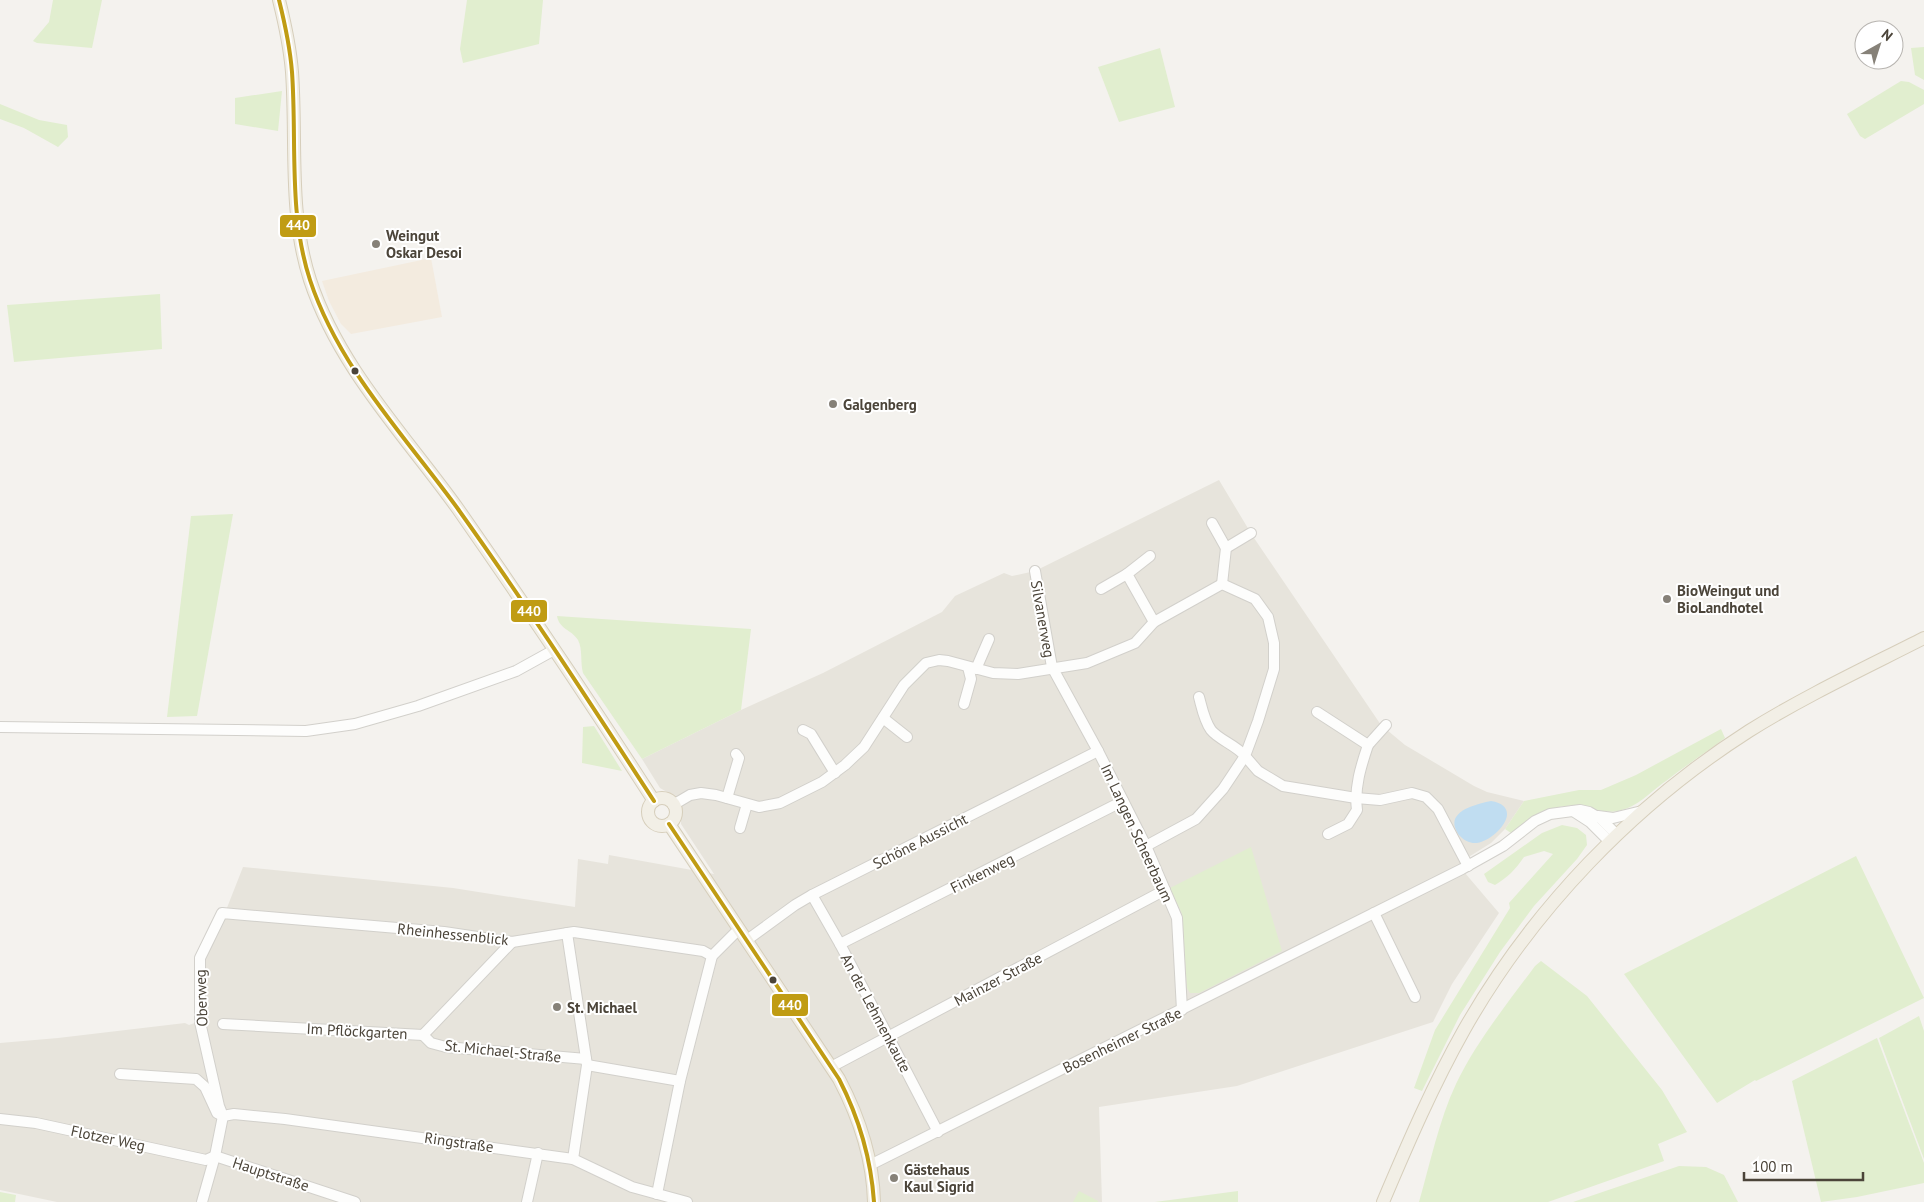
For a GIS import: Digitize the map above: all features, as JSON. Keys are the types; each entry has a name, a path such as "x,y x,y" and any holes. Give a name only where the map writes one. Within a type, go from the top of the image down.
{"main road":[{"path":"279,0 288,37 292,74 294,185 297,219 306,266 319,306 338,345 361,381 453,503 554,650 654,801"},
{"path":"1384,1202 1432,1091 1481,1001 1545,913 1613,839 1644,810 1706,761 1763,722 1924,638"},
{"path":"663,799 673,805 675,817 669,824 660,826 654,824 649,819 648,809 654,801 663,799"},
{"path":"669,824 846,1091 857,1117 870,1165 874,1202"}],"street":[{"path":"1212,523 1226,548 1222,584"},
{"path":"1226,548 1251,533"},
{"path":"1101,589 1127,574 1150,556"},
{"name":"Silvanerweg","path":"1035,571 1052,667"},
{"path":"1127,574 1154,622"},
{"path":"673,805 690,795 701,793 759,807 780,803 822,782 864,747 904,685 926,663 939,660 993,674 1018,674 1052,667 1087,663 1135,643 1154,622 1222,584"},
{"path":"1146,846 1196,819 1223,789 1245,756 1274,669 1274,642 1268,617 1255,599 1222,584"},
{"path":"964,704 972,668 989,639"},
{"path":"0,727 306,731 355,724 418,706 516,671 554,650"},
{"name":"Im Langen Scheerbaum","path":"1052,667 1098,751 1146,846 1176,918 1182,1010"},
{"path":"1199,697 1205,718 1212,731 1239,748 1258,771 1283,786 1380,800 1412,793 1426,797 1438,809 1468,866"},
{"path":"1318,712 1368,745"},
{"path":"883,718 908,737"},
{"path":"1328,834 1348,824 1357,810 1356,798 1360,768 1368,745 1386,725"},
{"path":"804,730 811,734 835,773"},
{"name":"Schöne Aussicht","path":"712,956 743,934 812,895 1098,751"},
{"path":"727,798 739,758 736,754"},
{"name":"Finkenweg","path":"840,944 1123,801"},
{"path":"740,828 748,804"},
{"path":"1572,811 1584,810 1597,816 1613,818 1644,810"},
{"path":"1572,811 1613,839"},
{"name":"Bosenheimer Straße","path":"870,1165 1468,866 1495,851 1541,818 1550,814 1572,811"},
{"path":"1597,816 1613,839"},
{"name":"Mainzer Straße","path":"831,1067 1165,890"},
{"name":"An der Lehmenkaute","path":"812,895 840,944 938,1132"},
{"name":"Rheinhessenblick","path":"222,913 444,932 512,942 574,932 704,951 712,956"},
{"name":"Oberweg","path":"202,1202 215,1156 223,1116 218,1106 200,1022 200,958 222,913"},
{"path":"1374,913 1415,997"},
{"path":"567,933 586,1062 573,1159"},
{"name":"Im Pflöckgarten","path":"223,1024 423,1035 512,942"},
{"path":"657,1194 680,1081 712,956"},
{"name":"St. Michael-Straße","path":"423,1035 431,1043 446,1047 586,1062 680,1081"},
{"path":"120,1074 196,1080 205,1087 217,1113 223,1116"},
{"name":"Ringstraße","path":"223,1116 234,1114 285,1119 573,1159 632,1187 687,1202"},
{"name":"Flotzer Weg","path":"0,1119 36,1123 206,1160 215,1156"},
{"path":"527,1202 538,1153"},
{"name":"Hauptstraße","path":"215,1156 355,1202"}],"shaded area":[{"path":"431,258 442,317 351,334 341,324 329,301 322,281"},
{"path":"1219,480 1252,535 1381,725 1405,745 1474,786 1487,792 1524,801 1505,829 1491,843 1467,858 1465,873 1499,913 1452,984 1433,1022 1237,1086 1099,1107 1102,1202 57,1202 0,1190 0,1043 185,1023 189,1025 203,1020 204,960 243,867 453,888 575,907 578,859 608,864 609,855 714,874 681,824 681,815 667,792 660,788 642,759 741,710 823,673 942,612 955,596 1004,573 1012,576 1035,571"}],"green space":[{"path":"53,0 102,0 92,48 37,43 33,41 49,22"},
{"path":"467,0 543,0 539,44 463,63 460,49"},
{"path":"1924,47 1924,80 1915,75 1911,48"},
{"path":"1160,48 1175,107 1119,122 1098,67"},
{"path":"1901,81 1909,82 1924,90 1924,104 1865,139 1860,136 1847,114"},
{"path":"282,91 278,131 235,124 235,98"},
{"path":"0,104 39,120 67,125 68,137 58,147 24,128 0,119"},
{"path":"160,294 162,349 14,362 7,305"},
{"path":"233,514 197,716 167,717 191,516"},
{"path":"557,616 751,629 741,710 642,759 583,673 578,640 560,624"},
{"path":"594,726 622,771 582,763 583,727"},
{"path":"1721,729 1725,738 1632,806 1613,812 1576,806 1558,807 1541,813 1511,833 1505,829 1524,801 1579,790 1601,790 1636,775"},
{"path":"1562,825 1577,828 1586,835 1587,845 1577,859 1534,906 1500,952 1460,1015 1422,1091 1414,1088 1435,1030 1510,908 1509,903 1553,854 1544,851 1524,857 1511,873 1495,885 1488,882 1484,874 1542,833"},
{"path":"1251,847 1282,951 1199,993 1190,993 1187,988 1182,914 1170,888"},
{"path":"1856,856 1924,998 1755,1080 1717,1103 1624,974"},
{"path":"1541,961 1587,996 1662,1090 1687,1132 1658,1144 1664,1161 1548,1202 1419,1202 1440,1127 1450,1098 1464,1068 1492,1024 1535,966"},
{"path":"1919,1016 1924,1031 1924,1159 1879,1038"},
{"path":"1877,1038 1924,1163 1924,1183 1857,1197 1821,1202 1792,1081"},
{"path":"1679,1166 1706,1167 1724,1175 1738,1202 1573,1202"},
{"path":"1079,1191 1098,1201 1098,1202 1073,1202"},
{"path":"1238,1191 1238,1202 1155,1202"},
{"path":"0,1192 16,1195 15,1202 0,1202"}],"water":[{"path":"1491,801 1502,805 1506,810 1507,817 1503,825 1497,832 1481,842 1473,843 1466,841 1457,832 1454,825 1455,819 1464,810"}],"transit line":[{"name":"440","path":"279,0 292,72 296,203 299,229 303,255 310,280 323,312 338,343 356,372 458,509 558,654 654,801"},
{"name":"440","path":"669,824 839,1079 863,1139 870,1170 874,1202"}],"place":[{"name":"Weingut Oskar Desoi","path":"376,244"},
{"name":"Galgenberg","path":"833,404"},
{"name":"BioWeingut und BioLandhotel","path":"1667,599"},
{"name":"St. Michael","path":"557,1007"},
{"name":"Gästehaus Kaul Sigrid","path":"894,1178"}]}
